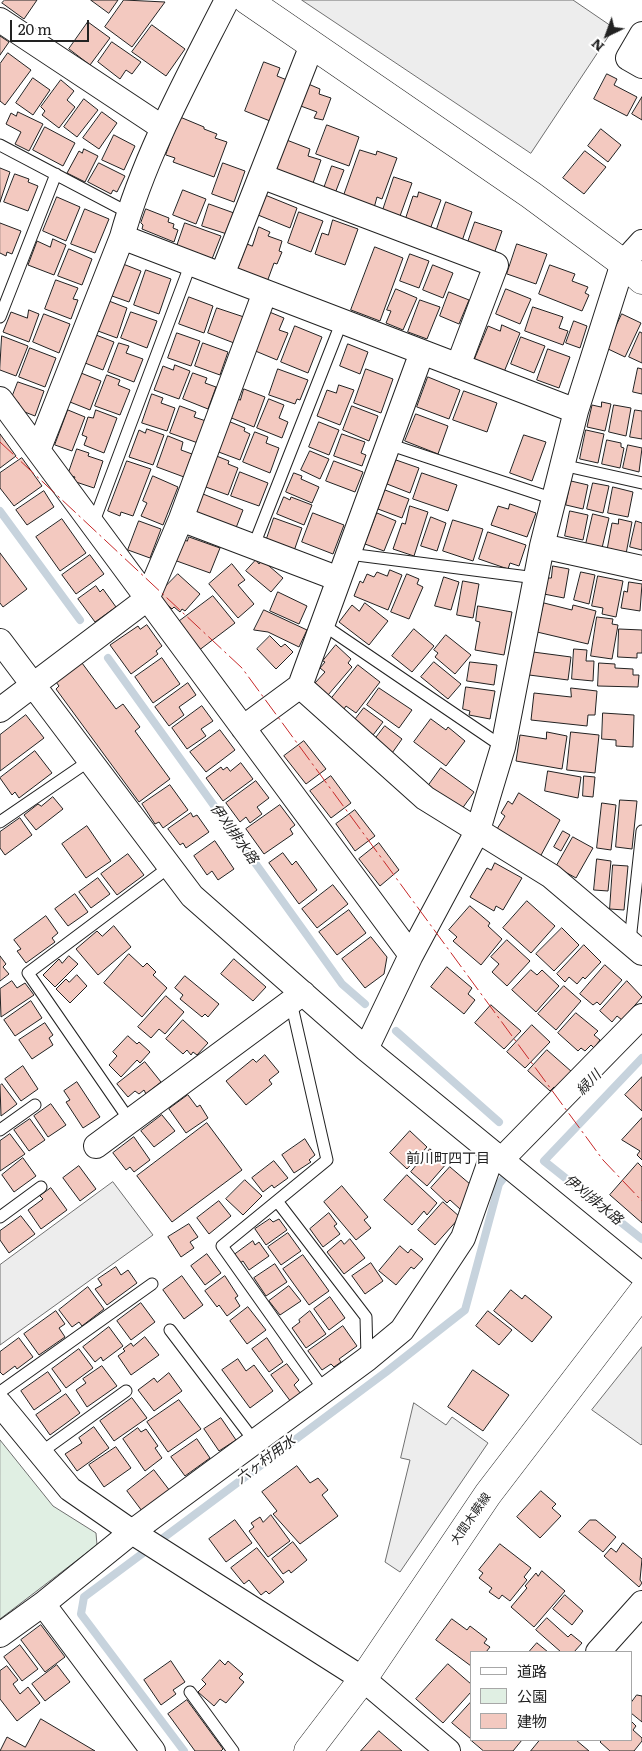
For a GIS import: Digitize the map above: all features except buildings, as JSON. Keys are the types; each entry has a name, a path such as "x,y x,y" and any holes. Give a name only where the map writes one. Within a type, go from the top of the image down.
{"main road":[{"path":"247,0 531,194 633,271"},
{"name":"大間木蕨線","path":"308,1751 363,1679 488,1494 642,1293"}],"street":[{"path":"38,448 163,128 227,0"},
{"path":"0,20 163,128"},
{"path":"642,34 628,58 642,66"},
{"path":"222,275 312,45"},
{"path":"261,176 496,265 458,366"},
{"path":"122,237 576,411"},
{"path":"376,1028 411,955 478,830 503,747 542,546 576,411 633,271 642,242"},
{"path":"0,710 147,599 181,519 265,292"},
{"path":"242,728 300,686 422,352"},
{"path":"0,399 411,955"},
{"path":"181,519 254,545 339,579"},
{"path":"542,546 642,568"},
{"path":"0,641 168,868 192,896 297,997 376,1028 497,1157 642,1275"},
{"path":"300,686 425,798 550,876 636,947"},
{"path":"96,1146 297,997"},
{"path":"0,1635 43,1604 132,1532 367,1359 402,1330 463,1238 497,1157 642,1016"},
{"path":"0,1404 70,1489 132,1532 363,1679 448,1751"},
{"path":"599,1651 642,1603"},
{"path":"43,1604 153,1751"}],"lane":[{"path":"0,145 129,213"},
{"path":"0,317 56,174"},
{"path":"93,524 191,263"},
{"path":"254,545 342,321"},
{"path":"388,444 554,499"},
{"path":"562,465 642,483"},
{"path":"349,554 536,578"},
{"path":"322,624 503,747"},
{"path":"0,822 89,761"},
{"path":"636,947 642,831"},
{"path":"130,1121 28,973 168,868"},
{"path":"297,997 327,1160 222,1246 324,1390"},
{"path":"0,1130 35,1105"},
{"path":"0,1217 41,1187"},
{"path":"277,1201 366,1317 367,1359"},
{"path":"0,1392 152,1284"},
{"path":"170,1330 255,1442"},
{"path":"40,1452 126,1391"},
{"path":"190,1692 232,1751"}],"green space":[{"path":"0,1440 53,1506 96,1533 97,1545 0,1619"}],"shaded area":[{"path":"302,0 573,0 614,28 531,153"},
{"path":"113,1182 153,1235 0,1345 0,1265"},
{"path":"642,1347 642,1444 641,1445 592,1410"},
{"path":"414,1403 446,1425 452,1417 488,1443 400,1572 385,1562 410,1460 401,1458"}],"waterway":[{"name":"伊刈排水路","path":"0,511 80,620"},
{"name":"伊刈排水路","path":"108,658 342,984 365,1004"},
{"name":"伊刈排水路","path":"396,1031 499,1122"},
{"path":"642,1058 544,1161 642,1239"},
{"name":"六ヶ村用水","path":"184,1751 81,1614 84,1597 386,1372 465,1310 499,1184 509,1171"}],"power":[{"path":"0,442 242,668 603,1160 642,1201"}],"district":[{"name":"前川町四丁目","path":"448,1159"}],"water label":[{"name":"緑川","path":"589,1083"}]}
